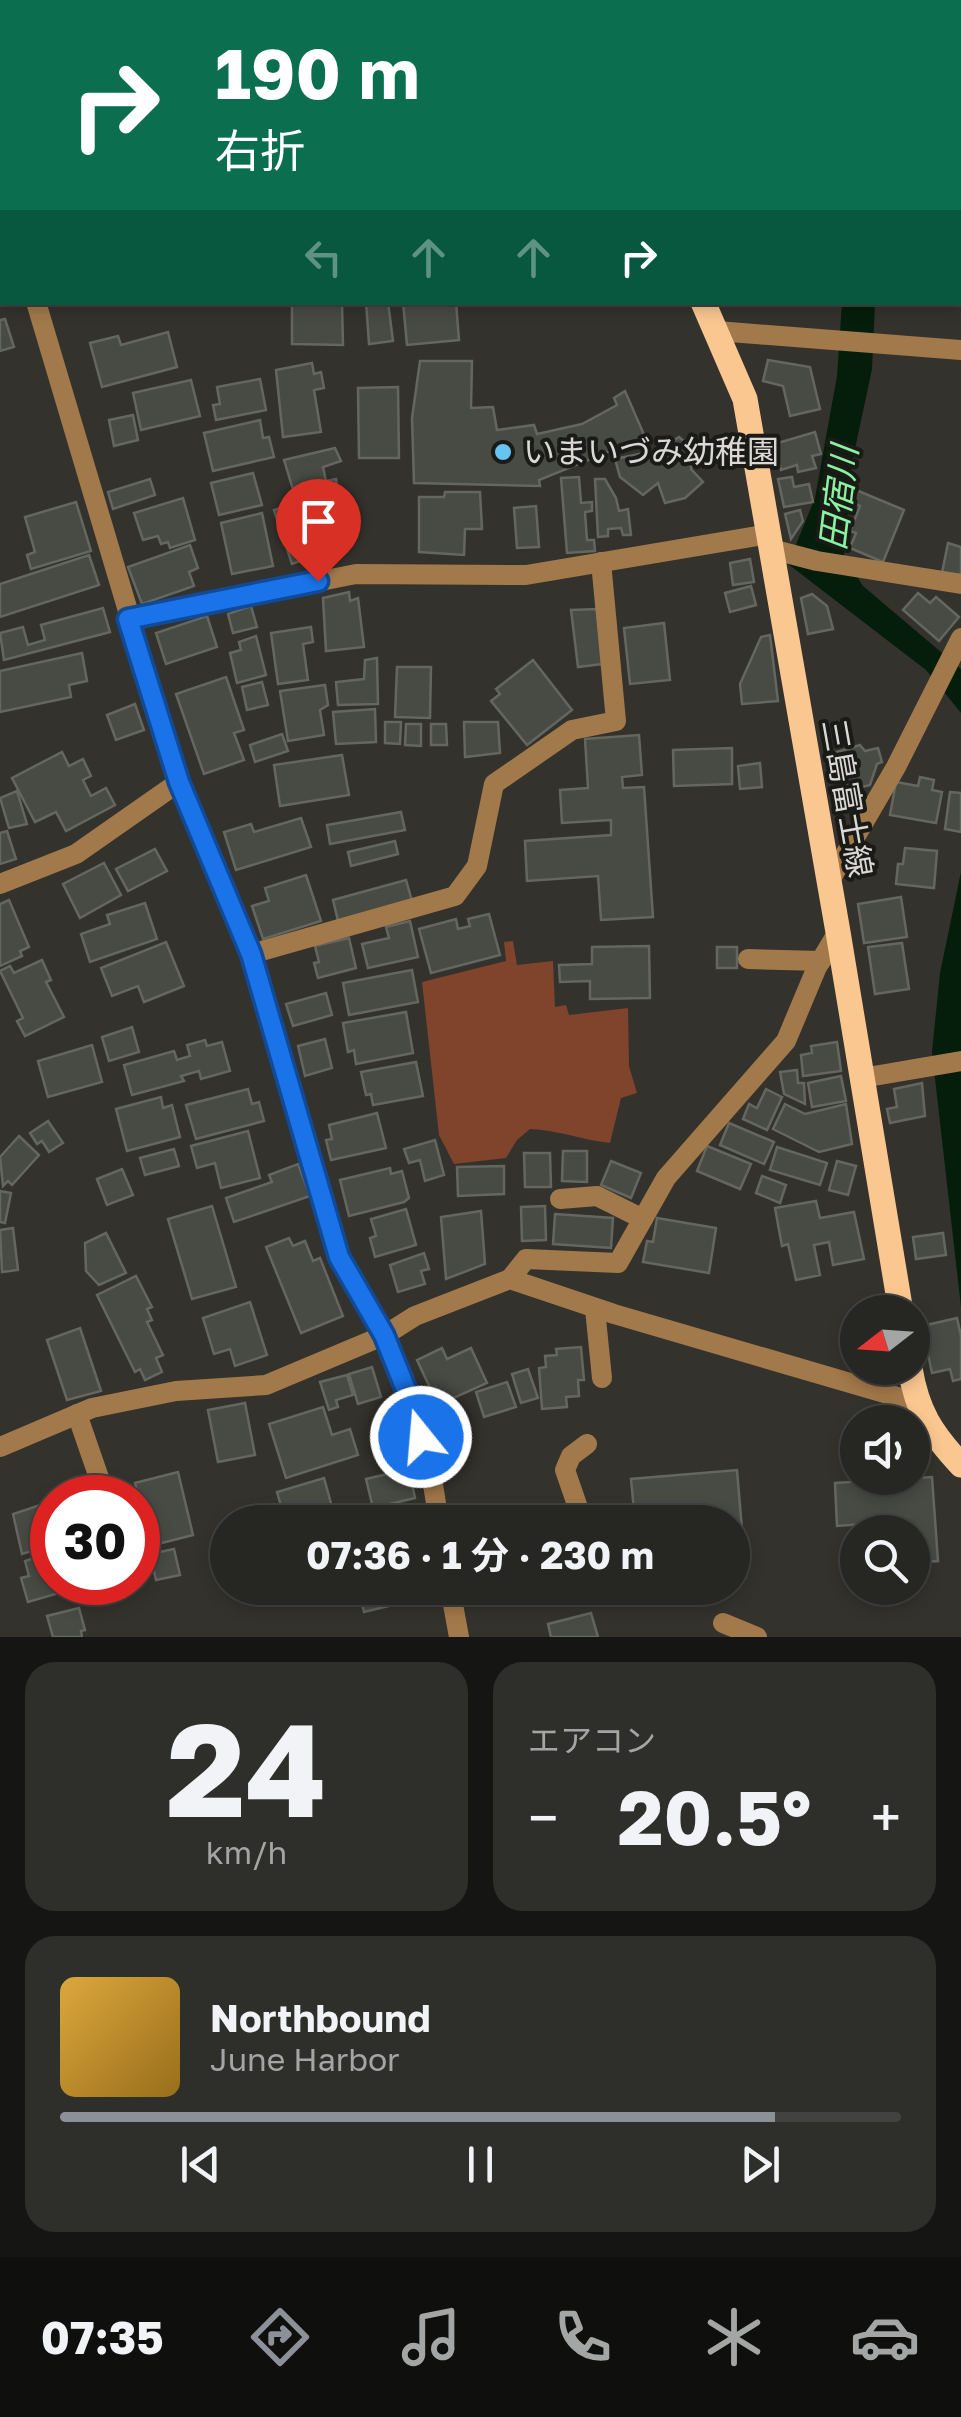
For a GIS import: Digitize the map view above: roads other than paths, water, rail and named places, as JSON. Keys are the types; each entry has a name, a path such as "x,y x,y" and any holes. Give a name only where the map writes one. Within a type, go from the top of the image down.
{"main road":[{"name":"三島富士線","path":"705,305 745,400 774,545 897,1295"},
{"path":"912,1385 915,1402 939,1442 961,1465"}],"street":[{"path":"37,305 179,782 251,954 339,1257 384,1335 411,1402 437,1505"},
{"path":"716,331 961,350"},
{"path":"128,619 356,574 526,575 601,562 774,545 858,568 961,584"},
{"path":"251,954 455,896 477,866 494,784 572,730 616,721 601,562"},
{"path":"829,882 896,767 958,644"},
{"path":"0,884 76,854 179,782"},
{"path":"0,1447 92,1408 176,1392 266,1385 384,1335 415,1316 510,1279 526,1259 618,1264 666,1178 786,1041 838,932"},
{"path":"748,959 821,962"},
{"path":"862,1078 961,1061"},
{"path":"560,1199 596,1196 643,1219"},
{"path":"510,1279 915,1402"},
{"path":"596,1308 602,1378"},
{"path":"77,1414 98,1475"},
{"path":"577,1505 564,1470 571,1456 587,1444"},
{"path":"453,1605 459,1637"},
{"path":"723,1623 757,1637"}],"water":[{"name":"田宿川","path":"842,305 875,305 872,369 852,463 844,556 863,586 961,669 961,713 926,670 788,564 815,498 837,376"},
{"path":"961,872 961,1307 932,1052 940,973"}],"place":[{"name":"いまいづみ幼稚園","path":"503,452"}]}
